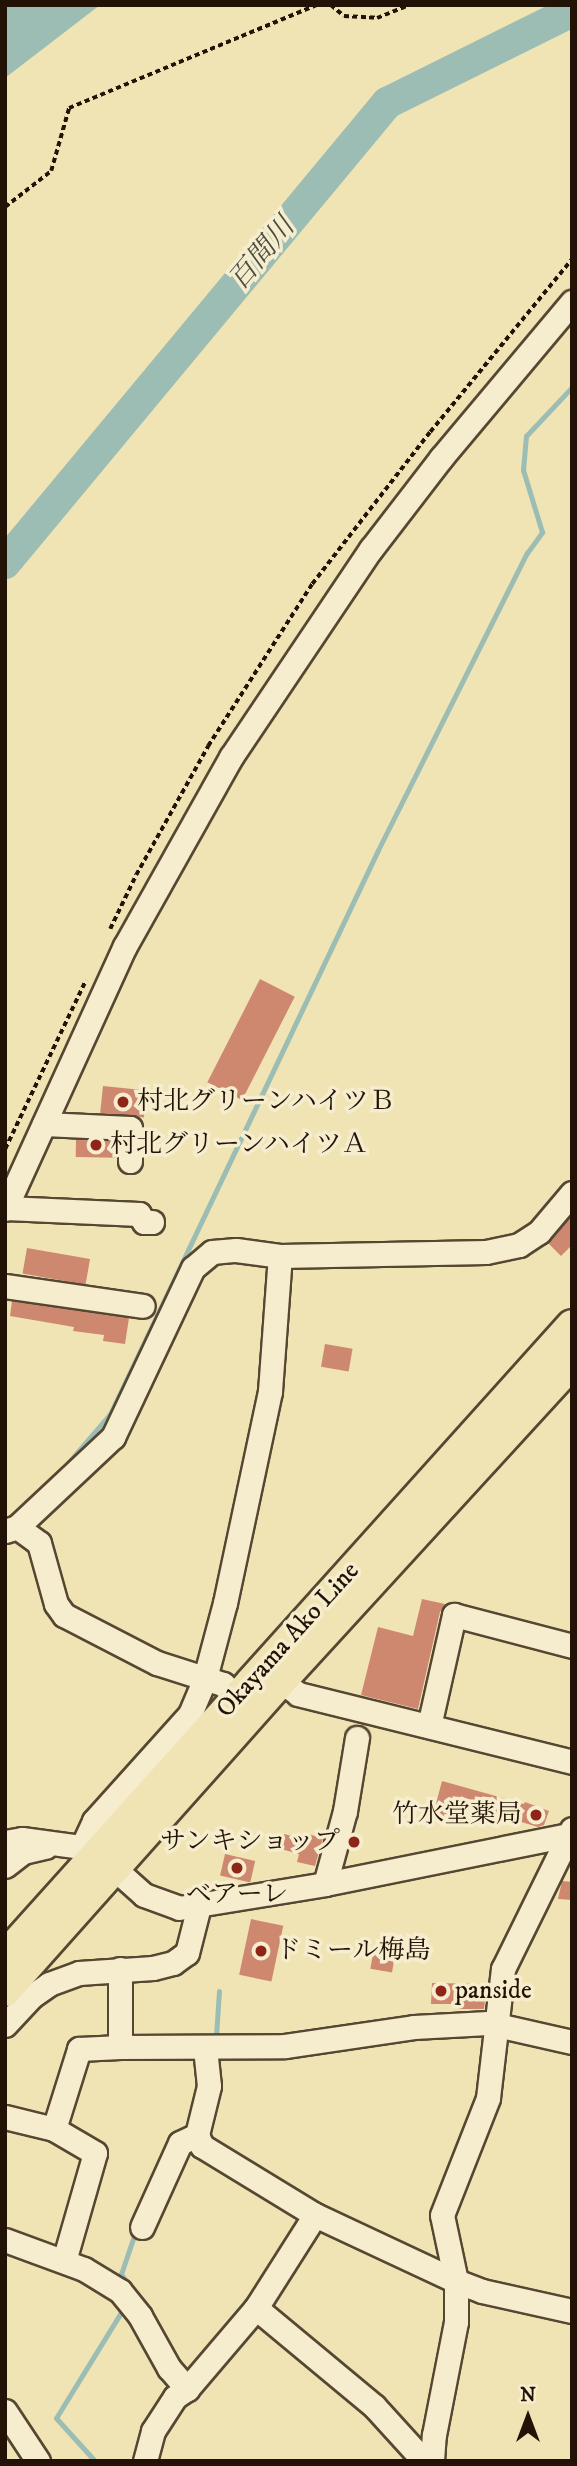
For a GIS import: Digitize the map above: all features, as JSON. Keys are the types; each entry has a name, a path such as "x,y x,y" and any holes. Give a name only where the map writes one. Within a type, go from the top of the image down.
{"main road":[{"name":"Okayama Ako Line","path":"5,1956 98,1857 236,1697 572,1325"},
{"name":"Okayama Ako Line","path":"5,1991 98,1857 281,1681 572,1363"}],"street":[{"path":"152,1222 144,1222 139,1213 6,1209 125,946 231,757 371,549 440,458 572,302"},
{"path":"44,1124 130,1128 130,1161"},
{"path":"236,1697 223,1684 157,1663 64,1615 56,1604 39,1543 11,1529 113,1437 192,1268 212,1252 236,1250 280,1256 486,1252 519,1245 540,1232 572,1193"},
{"path":"98,1857 94,1821 190,1714 205,1678 225,1603 270,1391 280,1256"},
{"path":"5,1286 143,1306"},
{"path":"429,1726 454,1615 572,1646"},
{"path":"281,1681 298,1694 572,1762"},
{"path":"325,1884 345,1811 357,1738"},
{"path":"5,1842 22,1839 59,1844 98,1857 157,1902 179,1908 325,1884 571,1833"},
{"path":"432,2461 434,2435 456,2322 456,2281 442,2215 488,2098 494,2024 503,1969 571,1833"},
{"path":"5,1866 23,1852 59,1844"},
{"path":"5,2025 32,1996 49,1984 79,1973 153,1968 173,1963 187,1953 199,1906"},
{"path":"120,1969 120,2047"},
{"path":"54,2129 79,2049 285,2046 414,2026 494,2024 572,2042"},
{"path":"205,2048 209,2086 197,2136 202,2146 314,2215 456,2281 482,2291 572,2311"},
{"path":"5,2117 54,2129 95,2153 64,2261"},
{"path":"142,2227 180,2143 197,2136"},
{"path":"145,2461 153,2431 175,2397 187,2389 256,2308 314,2215"},
{"path":"5,2240 84,2269 120,2291 139,2316 169,2368 187,2389"},
{"path":"256,2308 374,2406 424,2461"},
{"path":"5,2411 38,2461"}],"path":[{"path":"5,206 51,171 69,108 317,5"},
{"path":"331,5 344,16 377,18 409,5"}],"water":[{"path":"5,5 100,5 5,78"}],"building":[{"path":"260,979 295,997 242,1100 207,1082"},
{"name":"村北グリーンハイツＢ","path":"103,1086 147,1091 144,1117 100,1113"},
{"name":"村北グリーンハイツＡ","path":"76,1140 116,1141 116,1158 76,1157"},
{"path":"572,1215 572,1245 561,1256 548,1243"},
{"path":"27,1248 90,1259 86,1285 22,1274"},
{"path":"12,1301 129,1318 125,1344 103,1341 104,1335 73,1331 74,1327 10,1316"},
{"path":"325,1344 353,1349 349,1372 321,1367"},
{"path":"422,1599 445,1604 440,1612 418,1709 361,1695 378,1627 413,1636"},
{"path":"442,1781 524,1804 525,1802 549,1811 544,1825 538,1827 454,1802 449,1820 433,1815"},
{"path":"304,1833 323,1838 315,1866 297,1862 299,1854 281,1849 284,1834 303,1839"},
{"path":"225,1854 255,1861 250,1882 220,1875"},
{"path":"562,1881 572,1882 572,1900 558,1899"},
{"name":"ドミール梅島","path":"251,1919 283,1926 271,1982 239,1975"},
{"path":"374,1948 396,1952 392,1973 370,1969"},
{"path":"432,1983 487,1984 484,2009 459,2009 459,2004 431,2004"}],"waterway":[{"name":"百間川","path":"5,563 387,103 572,11"},
{"path":"62,1470 110,1414 378,850 527,553 542,532 523,470 526,436 572,387"},
{"path":"216,2036 219,1991"},
{"path":"129,2285 121,2274 136,2230"},
{"path":"95,2461 56,2418 125,2306"}],"place":[{"name":"村北グリーンハイツＢ","path":"123,1102"},
{"name":"村北グリーンハイツＡ","path":"96,1145"},
{"name":"竹水堂薬局","path":"536,1815"},
{"name":"サンキショップ","path":"354,1842"},
{"name":"ベアーレ","path":"237,1868"},
{"name":"ドミール梅島","path":"261,1951"},
{"name":"panside","path":"441,1991"}]}
